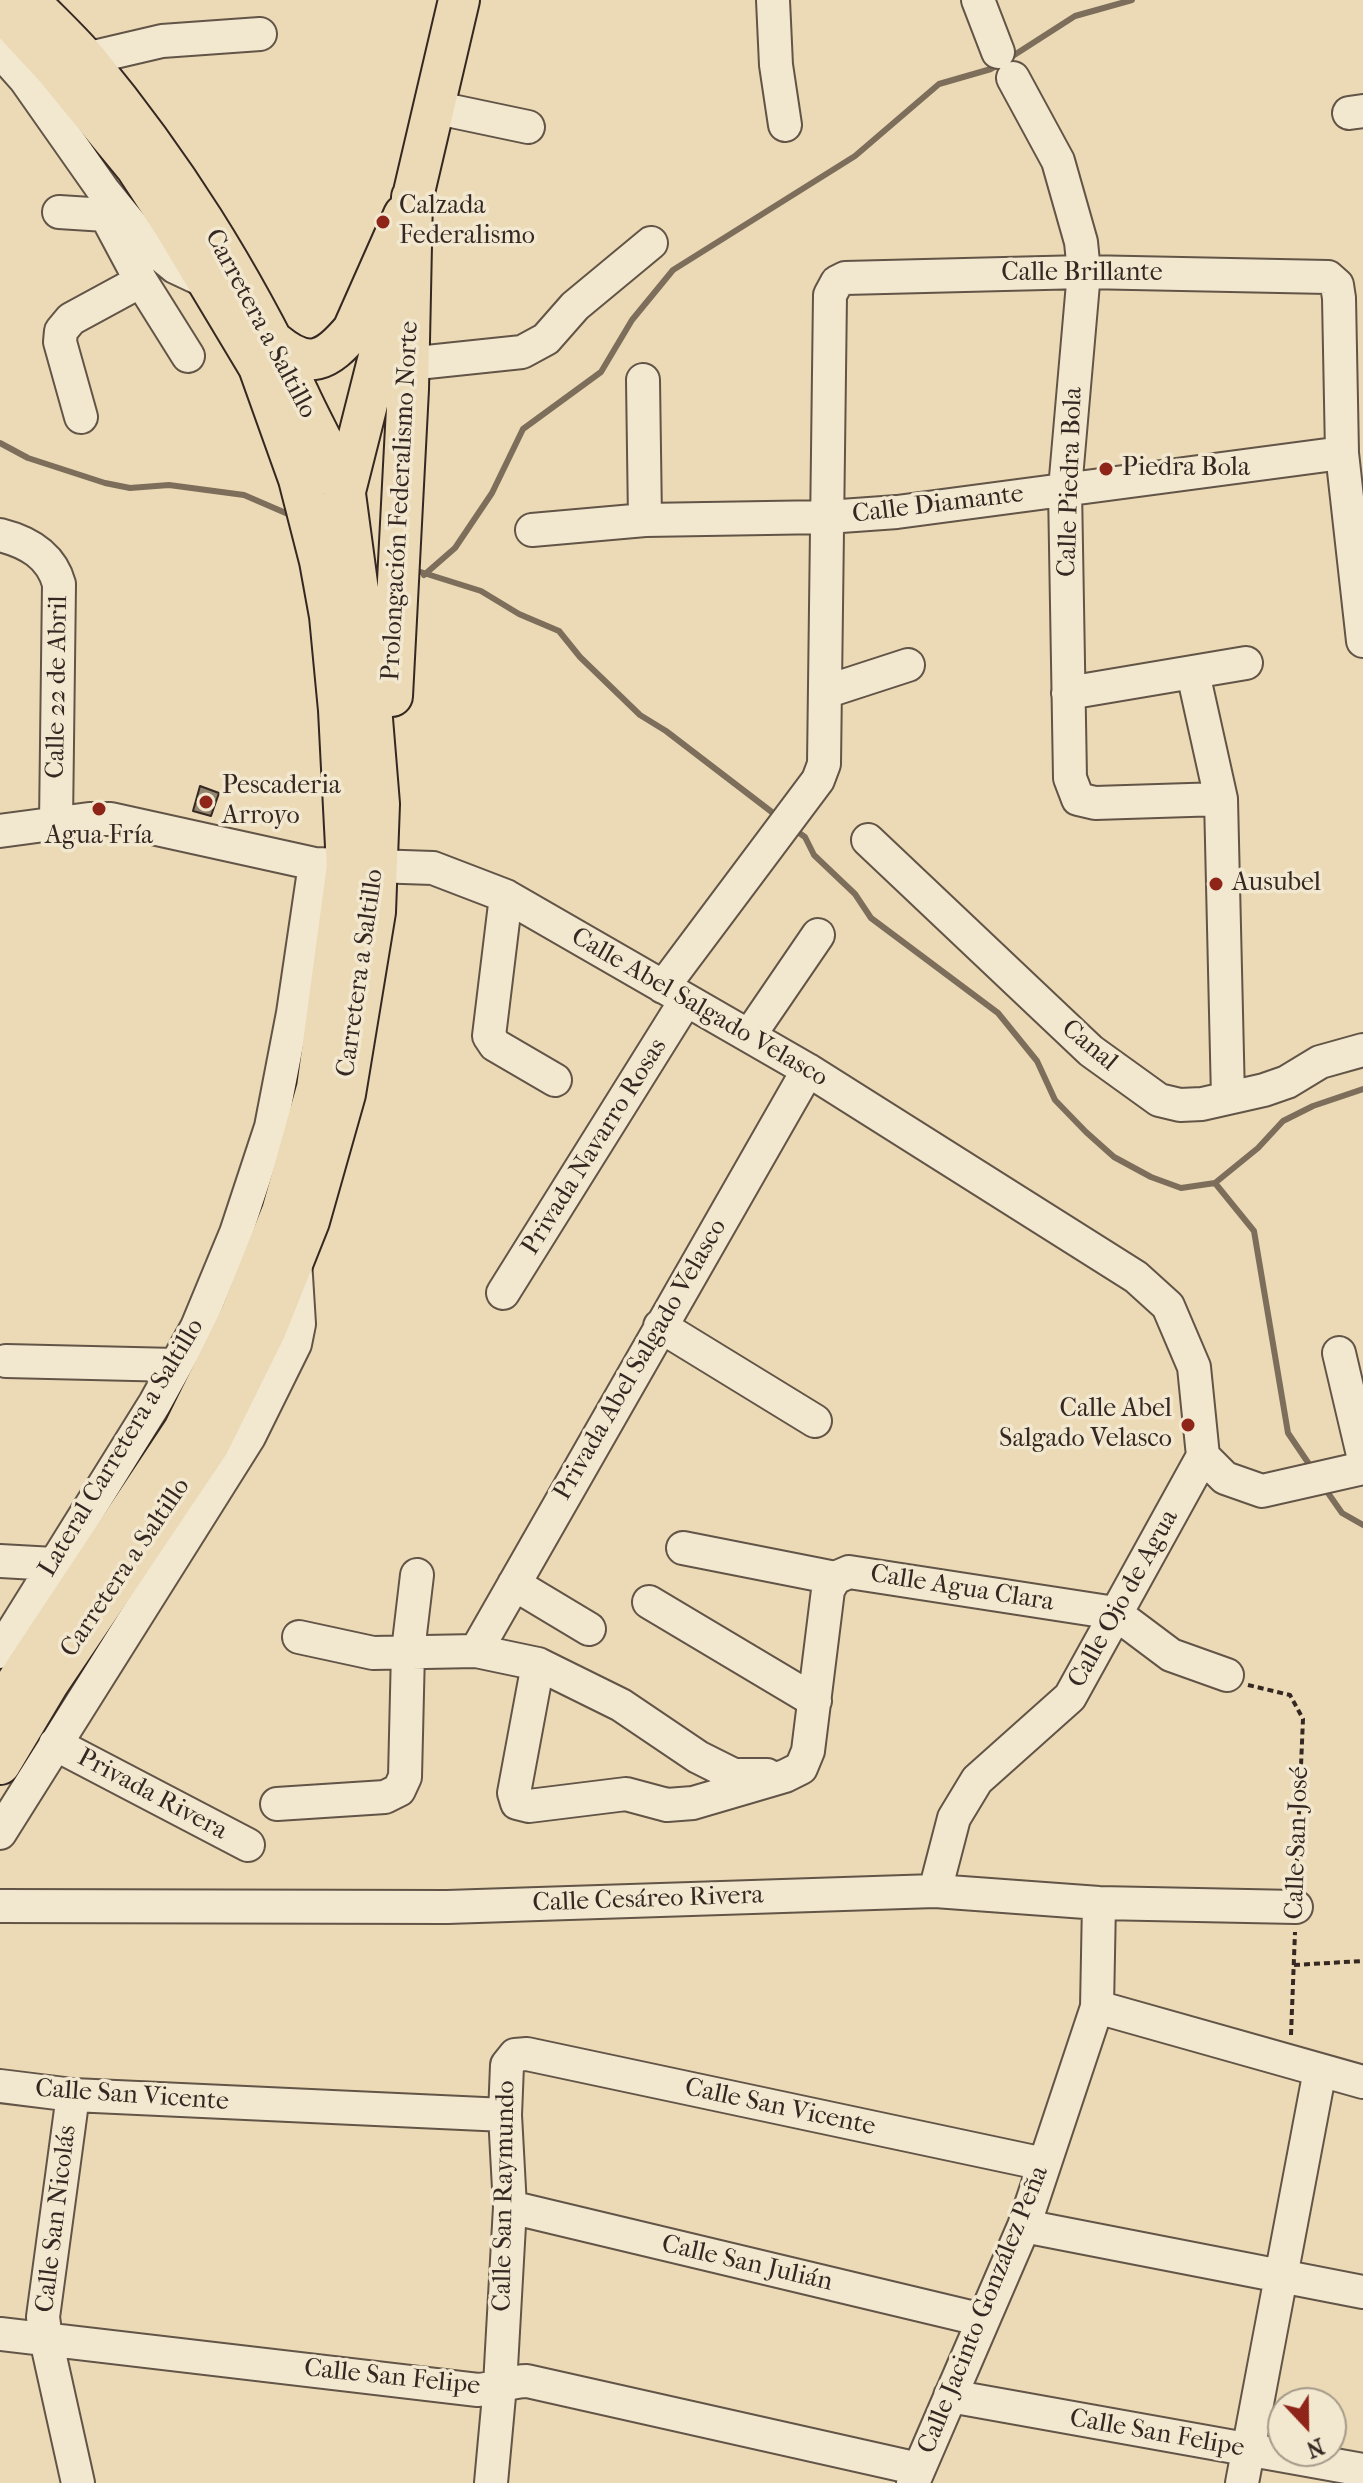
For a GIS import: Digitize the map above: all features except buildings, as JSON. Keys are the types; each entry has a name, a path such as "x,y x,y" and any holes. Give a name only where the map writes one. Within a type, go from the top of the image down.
{"main road":[{"name":"Carretera a Saltillo","path":"28,0 85,59 196,206 275,343 337,468 334,510 365,658 379,804 346,866"},
{"name":"Prolongación Federalismo Norte","path":"320,561 392,307 412,197 459,0"},
{"name":"Carretera a Saltillo","path":"0,9 54,67 136,167 259,367 299,479 334,510"},
{"name":"Prolongación Federalismo Norte","path":"365,658 398,530 408,364 412,197"},
{"path":"275,343 292,358 304,360 320,358 340,346 353,330 412,197"},
{"name":"Carretera a Saltillo","path":"0,1708 184,1430 240,1317 282,1212 317,1088 346,866 365,658 320,561"},
{"name":"Carretera a Saltillo","path":"0,1764 49,1682 209,1444 266,1329 295,1258 309,1221 345,1094 375,912 346,866"}],"street":[{"path":"773,0 776,65 785,125"},
{"name":"Calle Piedra Bola","path":"978,0 1006,65 1058,161 1081,242 1084,272 1065,489 1070,778 1078,799 1095,803 1221,799"},
{"path":"85,59 162,41 260,34"},
{"path":"0,52 25,79 104,202 141,281 188,356"},
{"path":"433,107 528,127"},
{"path":"104,202 175,267 207,282"},
{"path":"59,212 104,202"},
{"path":"408,364 522,352 546,339 575,306 651,243"},
{"name":"Calle Brillante","path":"827,517 830,295 837,282 852,277 1084,272 1343,290"},
{"path":"81,417 60,342 61,331 71,319 141,281"},
{"path":"1343,290 1342,453 1361,585 1363,641"},
{"path":"643,380 645,520"},
{"name":"Calle Diamante","path":"532,530 645,520 827,517 897,512 1342,453"},
{"path":"827,517 825,692 908,665"},
{"name":"Calle 22 de Abril","path":"0,535 17,539 43,555 56,572 59,584 56,823"},
{"path":"1068,693 1246,663"},
{"path":"1193,673 1221,799 1228,1098"},
{"name":"Privada Navarro Rosas","path":"503,1293 675,993 817,777 825,692"},
{"name":"Calle Abel Salgado Velasco","path":"0,831 111,819 346,866 433,868 506,896 808,1070 1136,1277 1168,1306 1194,1367 1203,1456"},
{"name":"Canal","path":"868,840 1091,1051 1159,1100 1180,1105 1228,1098 1287,1082 1320,1062 1363,1050"},
{"name":"Lateral Carretera a Saltillo","path":"0,1652 106,1484 197,1327 236,1233 271,1127 293,1013 346,866"},
{"path":"506,896 489,1036 495,1045 555,1080"},
{"path":"749,1036 818,935"},
{"name":"Privada Abel Salgado Velasco","path":"476,1651 808,1070"},
{"path":"0,1833 249,1437 295,1344 299,1324 295,1258"},
{"path":"660,1326 815,1421"},
{"path":"1339,1353 1363,1455"},
{"path":"6,1361 176,1365"},
{"path":"1203,1456 1225,1478 1262,1491 1363,1468"},
{"name":"Calle Ojo de Agua","path":"935,1891 954,1818 977,1780 1070,1697 1203,1456"},
{"name":"Calle Agua Clara","path":"683,1548 835,1578 849,1572 1115,1613 1171,1655 1227,1675"},
{"path":"0,1561 54,1564"},
{"path":"277,1804 385,1797 399,1790 405,1777 408,1651 417,1575"},
{"path":"538,1664 514,1793 517,1803 529,1806 626,1794 667,1805 693,1803 785,1776 801,1768 815,1701 828,1590 835,1578"},
{"path":"514,1584 589,1629"},
{"path":"649,1602 815,1701"},
{"path":"299,1637 373,1653 476,1651 538,1664 621,1705 698,1757 734,1775 785,1776"},
{"name":"Privada Rivera","path":"55,1744 248,1845"},
{"name":"Calle Cesáreo Rivera","path":"0,1906 447,1907 935,1891 1099,1903 1296,1907"},
{"name":"Calle Jacinto González Peña","path":"916,2476 1024,2226 1097,2007 1099,1903"},
{"path":"1097,2007 1363,2082"},
{"name":"Calle San Vicente","path":"515,2055 527,2054 1044,2164"},
{"name":"Calle San Raymundo","path":"491,2483 510,2207 505,2115 507,2065 515,2055"},
{"path":"1242,2483 1279,2276 1305,2066"},
{"name":"Calle San Vicente","path":"0,2086 73,2095 505,2115"},
{"name":"Calle San Nicolás","path":"73,2095 43,2317 78,2483"},
{"name":"Calle San Julián","path":"510,2207 983,2320"},
{"path":"1024,2226 1363,2292"},
{"name":"Calle San Felipe","path":"0,2334 478,2390 513,2381 527,2381 916,2476"},
{"name":"Calle San Felipe","path":"950,2396 1363,2470"}],"path":[{"name":"Calle San José","path":"1227,1675 1254,1688 1290,1695 1303,1719 1294,1965 1305,2066"},
{"path":"1294,1965 1363,1961"}],"waterway":[{"path":"1008,59 1075,16 1132,0"},
{"path":"424,575 455,548 492,493 523,429 601,372 632,320 673,270 855,156 939,84 998,65"},
{"path":"0,443 28,458 105,483 130,488 169,485 244,495 295,517"},
{"path":"411,569 481,591 519,614 559,631 580,657 640,715 666,731 777,816"},
{"path":"792,828 805,837 814,855 855,894 871,918 998,1013 1037,1061 1055,1100 1086,1132 1114,1157 1151,1177 1181,1188 1215,1183 1258,1148 1283,1121 1313,1106 1363,1089"},
{"path":"1215,1183 1254,1231 1288,1433 1309,1464"},
{"path":"1328,1493 1342,1513 1363,1525"}],"place":[{"name":"Calzada Federalismo","path":"383,222"},
{"name":"Piedra Bola","path":"1106,469"},
{"name":"Pescaderia Arroyo","path":"206,802"},
{"name":"Agua Fría","path":"99,809"},
{"name":"Ausubel","path":"1216,884"},
{"name":"Calle Abel Salgado Velasco","path":"1188,1425"}]}
